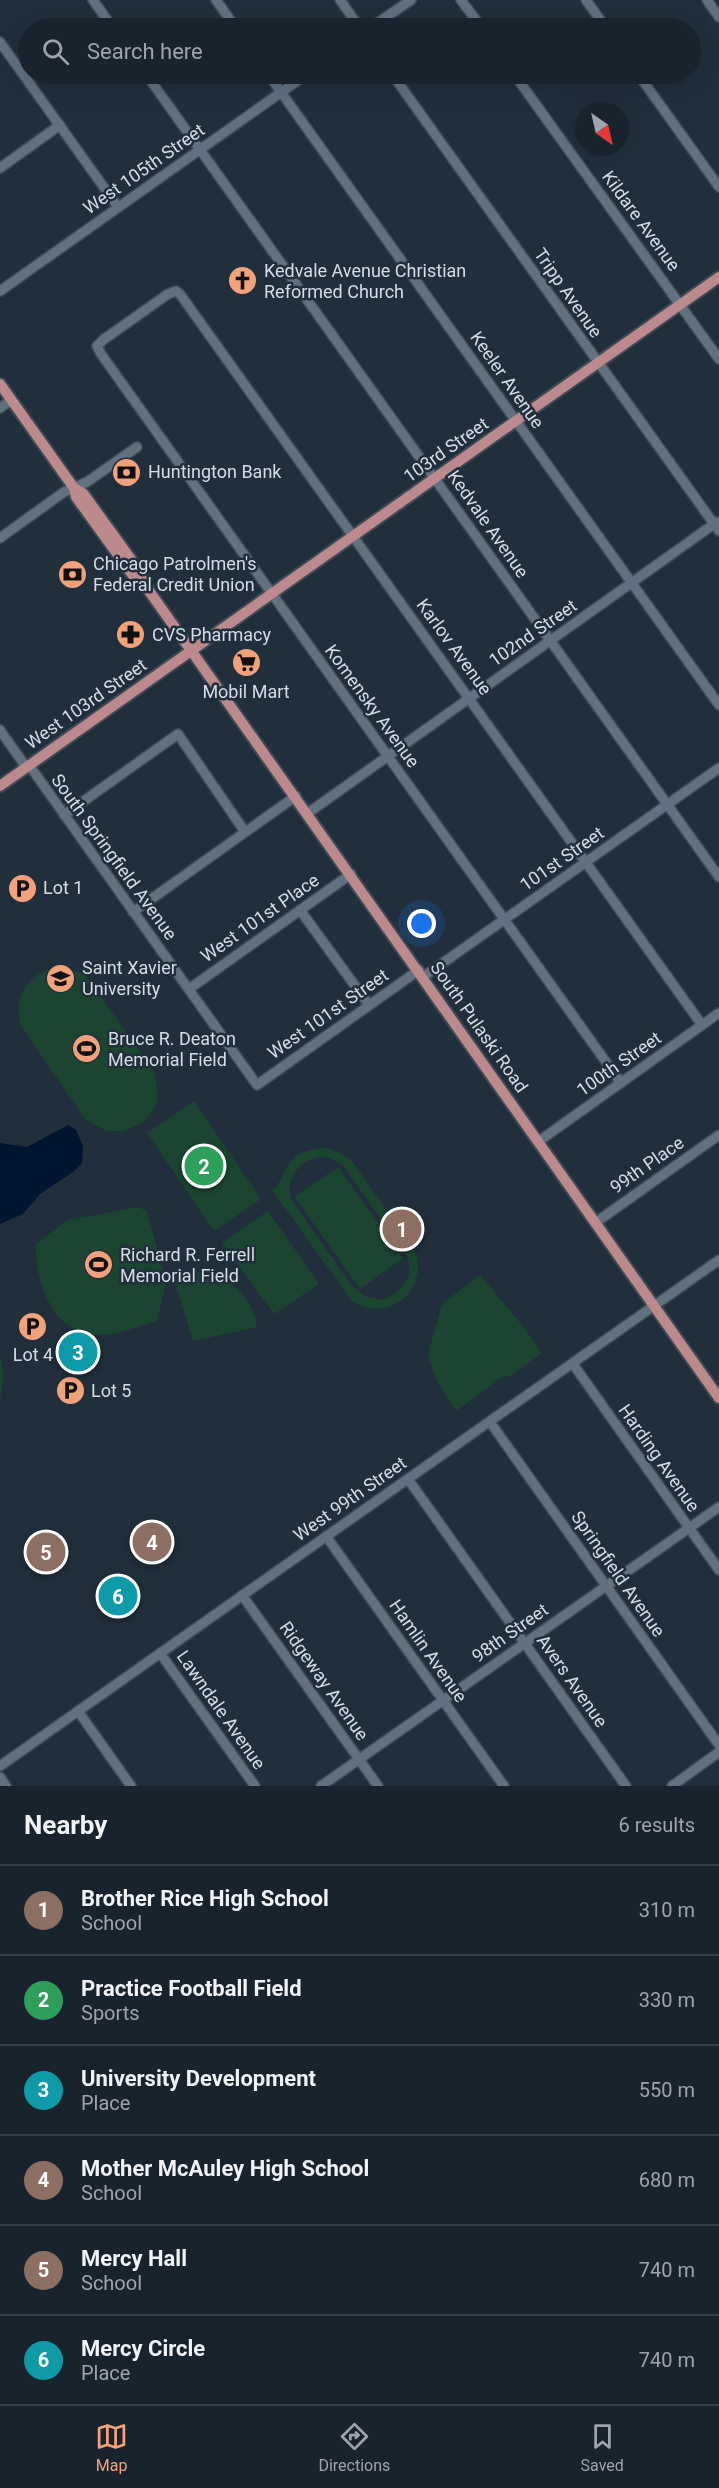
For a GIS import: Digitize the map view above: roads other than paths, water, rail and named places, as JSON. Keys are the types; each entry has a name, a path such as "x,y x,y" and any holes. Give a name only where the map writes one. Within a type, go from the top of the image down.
{"main road":[{"name":"103rd Street","path":"191,650 719,277"},
{"name":"South Pulaski Road","path":"0,384 74,488 83,493 143,576 147,588 719,1398"},
{"name":"West 103rd Street","path":"0,786 191,650"}],"street":[{"path":"93,0 106,18"},
{"path":"216,0 229,18"},
{"path":"340,0 353,18"},
{"path":"385,18 411,0"},
{"path":"461,0 474,18"},
{"path":"586,0 599,18"},
{"path":"707,0 719,17"},
{"path":"0,43 18,68"},
{"path":"30,84 118,207"},
{"name":"Kedvale Avenue","path":"153,84 719,877"},
{"name":"Keeler Avenue","path":"275,84 719,705"},
{"name":"West 105th Street","path":"0,291 293,84"},
{"name":"Tripp Avenue","path":"399,84 598,363 717,525"},
{"name":"Kildare Avenue","path":"521,84 719,359"},
{"path":"645,84 719,187"},
{"path":"0,168 60,125"},
{"name":"Komensky Avenue","path":"176,291 158,301 97,346 621,1083"},
{"name":"Karlov Avenue","path":"176,291 470,698 702,1025"},
{"path":"0,408 11,400"},
{"path":"0,538 64,492 87,482 137,447"},
{"name":"102nd Street","path":"308,813 717,525"},
{"name":"South Springfield Avenue","path":"0,730 64,815 257,1085"},
{"path":"64,815 178,734 245,832"},
{"name":"101st Street","path":"421,973 504,920 719,768"},
{"path":"133,912 296,796"},
{"name":"West 101st Place","path":"189,989 351,874"},
{"path":"300,910 369,1005"},
{"name":"West 101st Street","path":"257,1085 369,1005 421,973"},
{"name":"100th Street","path":"539,1141 719,1013"},
{"name":"99th Place","path":"595,1223 719,1135"},
{"name":"West 99th Street","path":"0,1766 719,1260"},
{"name":"Harding Avenue","path":"573,1364 719,1570"},
{"name":"Springfield Avenue","path":"490,1422 719,1745"},
{"name":"Avers Avenue","path":"408,1479 626,1786"},
{"name":"98th Street","path":"321,1786 719,1507"},
{"name":"Hamlin Avenue","path":"326,1536 504,1786"},
{"name":"Ridgeway Avenue","path":"242,1595 378,1786"},
{"name":"Lawndale Avenue","path":"160,1653 255,1786"},
{"path":"78,1711 131,1786"},
{"path":"672,1786 719,1752"},
{"path":"0,1778 6,1786"}],"water":[{"path":"68,1125 76,1130 83,1146 82,1163 73,1172 40,1194 23,1214 0,1224 0,1143 27,1147"}],"place":[{"name":"Kedvale Avenue Christian Reformed Church","path":"243,281"},
{"name":"Huntington Bank","path":"127,472"},
{"name":"Chicago Patrolmen's Federal Credit Union","path":"72,574"},
{"name":"CVS Pharmacy","path":"131,635"},
{"name":"Mobil Mart","path":"246,663"},
{"name":"Lot 1","path":"22,888"},
{"name":"Saint Xavier University","path":"61,978"},
{"name":"Bruce R. Deaton Memorial Field","path":"87,1049"},
{"name":"Practice Football Field","path":"204,1166"},
{"name":"Brother Rice High School","path":"402,1229"},
{"name":"Richard R. Ferrell Memorial Field","path":"99,1265"},
{"name":"Lot 4","path":"33,1326"},
{"name":"University Development","path":"78,1352"},
{"name":"Lot 5","path":"70,1391"},
{"name":"Mother McAuley High School","path":"152,1542"},
{"name":"Mercy Hall","path":"46,1552"},
{"name":"Mercy Circle","path":"118,1596"}]}
